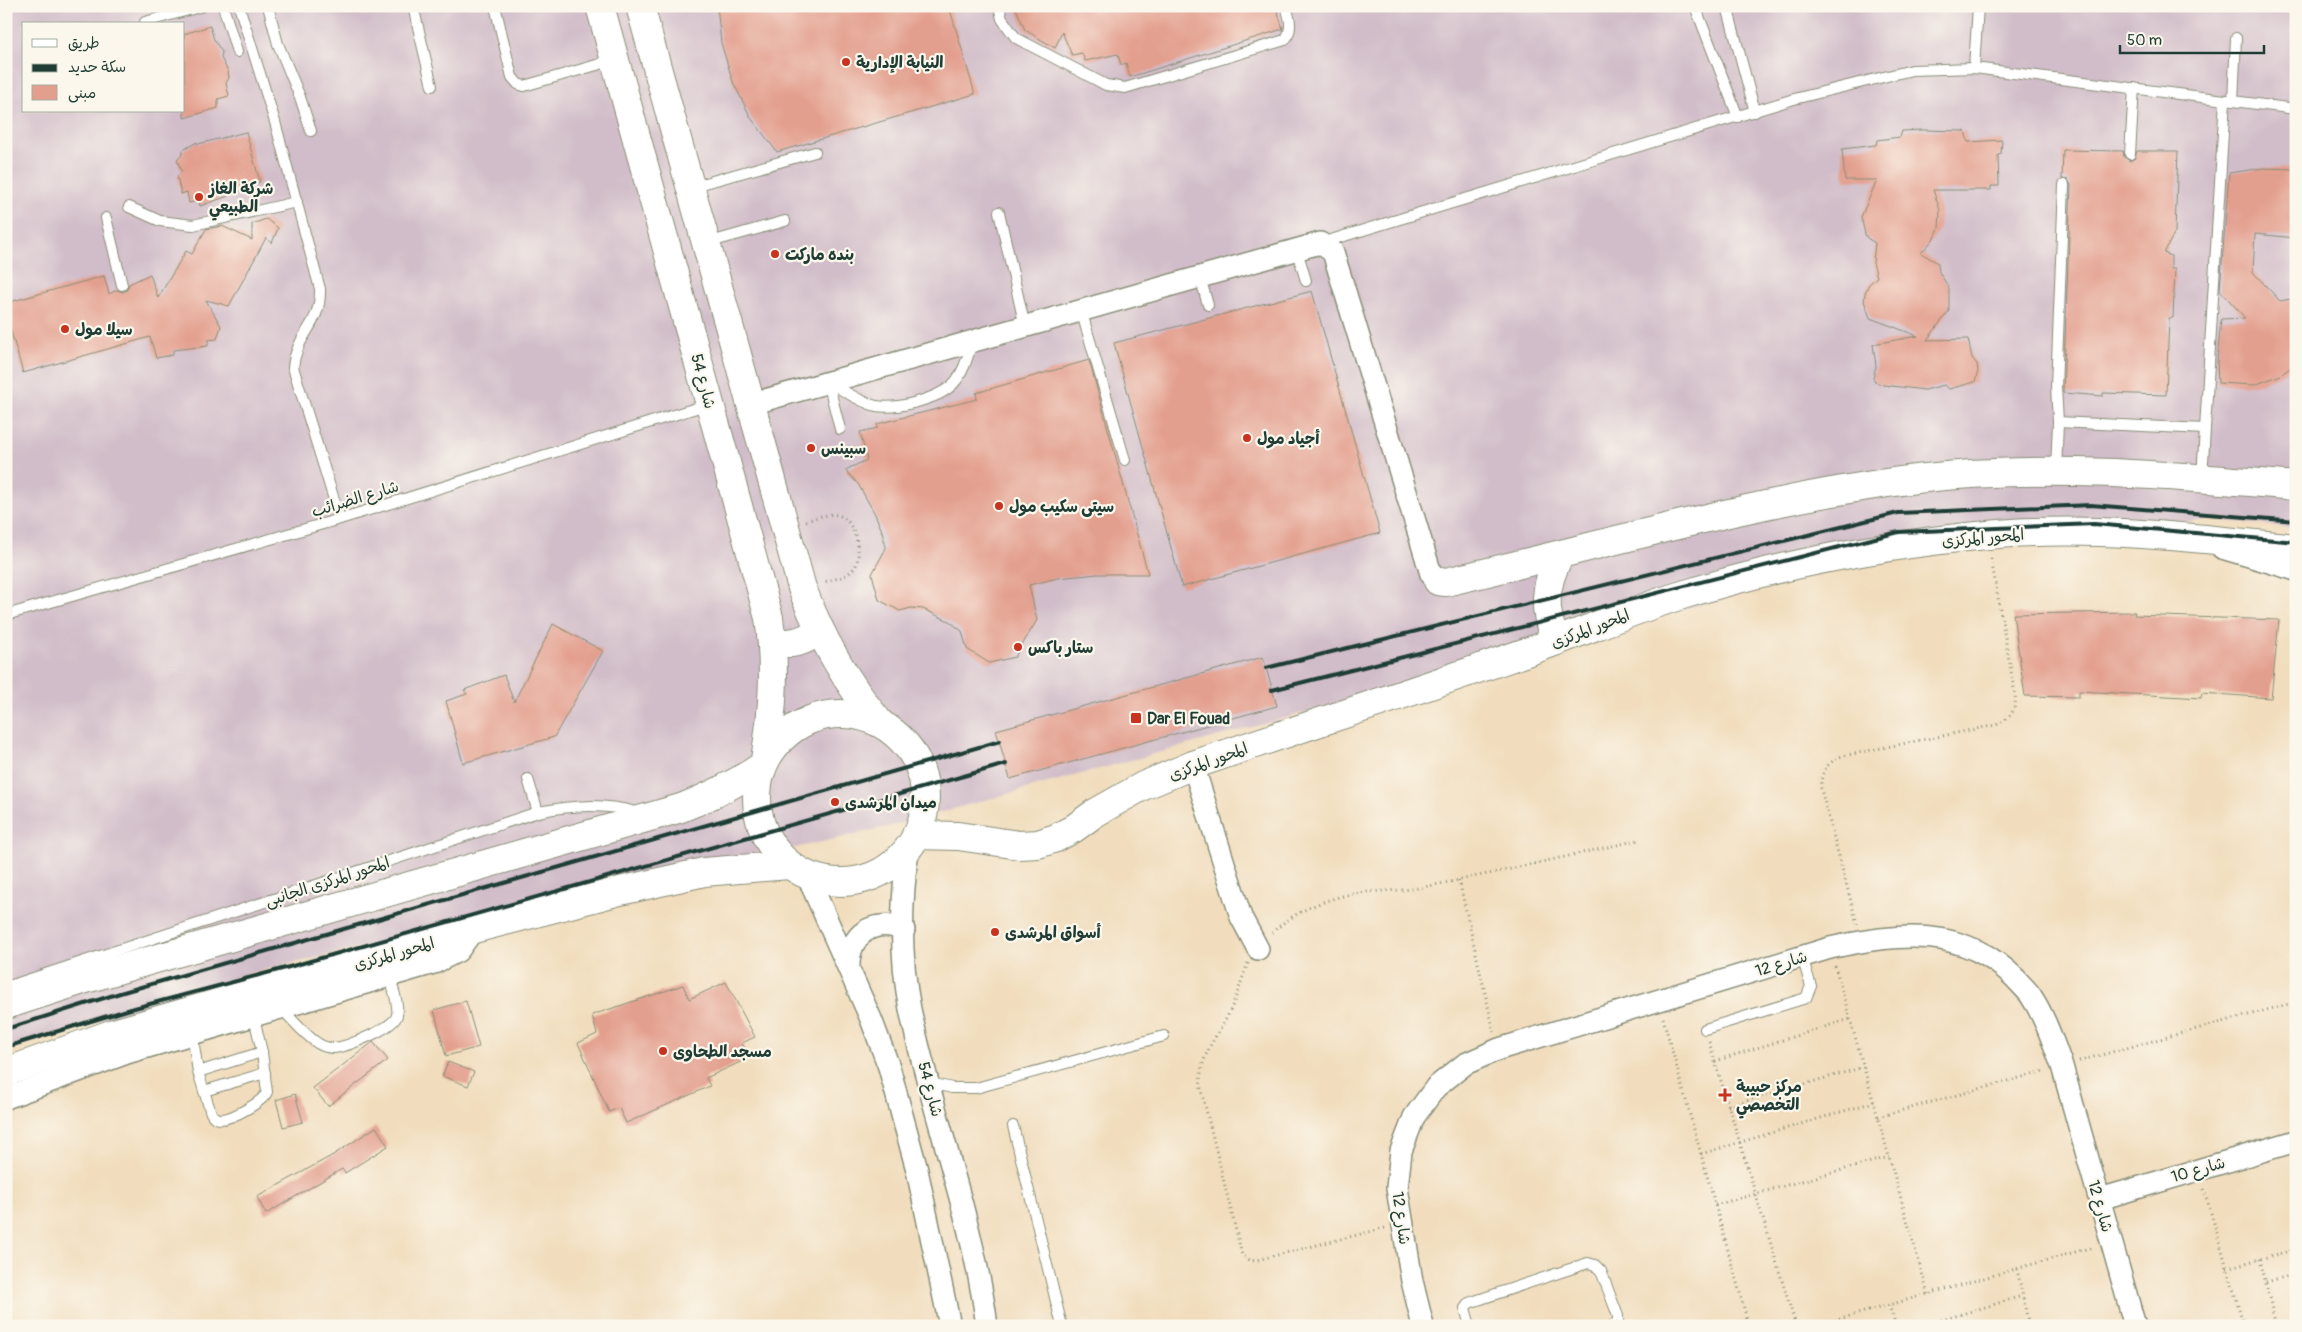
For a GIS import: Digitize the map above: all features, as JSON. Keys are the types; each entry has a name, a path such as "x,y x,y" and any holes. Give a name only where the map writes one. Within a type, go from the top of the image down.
{"main road":[{"name":"شارع 54","path":"600,6 764,596 772,641 774,692 763,764"},
{"path":"640,6 802,588 819,630 845,677 879,722"},
{"path":"1438,582 1446,582 1675,527 1838,491 1916,479 2056,471 2149,474 2296,486"},
{"name":"المحور المركزى","path":"912,842 958,836 1019,845 1038,844 1056,838 1143,786 1193,765 1556,641 1619,616 1681,595 1743,579 1871,551 1986,536 2066,532 2132,533 2296,548"},
{"path":"1556,641 1546,613 1546,598 1548,583 1560,555"},
{"path":"772,641 796,643 812,636 819,630"},
{"path":"842,713 861,716 879,722 896,734 910,749 920,766 925,786 925,806 921,825 912,842 895,863 879,873 862,880 824,881 798,870 776,853 766,838 759,821 756,785 763,764 775,744 789,730 812,718 842,713"},
{"path":"6,1005 89,978 709,798 736,784 763,764"},
{"name":"المحور المركزى","path":"6,1072 114,1033 192,1023 387,966 474,930 661,880 704,872 798,870"}],"street":[{"path":"751,404 1320,243 1333,252 1431,574 1438,582"},
{"path":"2196,538 2296,570"},
{"path":"1193,765 1241,917 1248,935 1258,949"},
{"name":"شارع 54","path":"912,842 904,877 904,956 910,1008 969,1233 987,1326"},
{"path":"798,870 849,966 872,1019 889,1068 917,1170 950,1326"},
{"path":"849,966 852,946 865,931 884,925 904,930"},
{"name":"شارع 12","path":"1423,1326 1412,1281 1397,1188 1401,1151 1414,1117 1436,1087 1465,1064 1498,1049 1830,948 1862,941 1896,938 1934,938 1970,946 2004,967 2031,995 2047,1027 2062,1066 2135,1326"},
{"path":"6,1098 192,1023"},
{"name":"شارع 10","path":"2100,1199 2296,1140"}],"lane":[{"path":"145,22 203,6"},
{"path":"223,6 236,52"},
{"path":"239,6 297,202 320,289 320,304 316,318 297,347 294,367 340,519"},
{"path":"268,6 278,44 300,97 311,131"},
{"path":"413,6 432,86"},
{"path":"495,6 512,76 518,84 524,86 615,60"},
{"path":"999,6 1002,19 1016,38 1106,85 1125,88 1284,40 1290,33 1290,21 1286,6"},
{"path":"1695,6 1738,117"},
{"path":"1727,6 1755,112"},
{"path":"1974,68 1978,6"},
{"path":"2202,478 2229,100 2236,38"},
{"path":"1320,243 1834,88 1912,70 1974,68 2296,109"},
{"path":"2130,154 2134,88"},
{"path":"690,187 815,152"},
{"path":"2056,471 2058,422 2056,387 2064,185"},
{"path":"129,207 160,221 194,225 297,202"},
{"path":"998,212 1025,326"},
{"path":"106,218 122,285"},
{"path":"706,244 785,221"},
{"path":"1297,250 1306,281"},
{"path":"1200,277 1208,305"},
{"path":"1081,310 1125,460"},
{"path":"828,382 861,400 874,405 888,407 938,396 959,378 972,341"},
{"path":"828,382 840,429"},
{"name":"شارع الضرائب","path":"6,615 340,519 710,404"},
{"path":"2058,422 2205,429"},
{"path":"528,779 538,812"},
{"name":"المحور المركزى الجانبى","path":"6,987 538,812 588,805 627,810 652,816"},
{"path":"1705,1029 1806,998 1810,986 1802,957"},
{"path":"265,1001 319,1044 335,1048 343,1046 388,1028 395,1021 397,1007 387,966"},
{"path":"192,1023 198,1072 204,1091 213,1116 223,1119 262,1100 268,1088 262,1052 265,1001"},
{"path":"930,1083 952,1088 982,1086 1164,1036"},
{"path":"198,1072 262,1052"},
{"path":"204,1091 266,1073"},
{"path":"1013,1126 1062,1326"},
{"path":"1470,1326 1466,1308 1469,1303 1588,1263 1595,1265 1601,1270 1618,1316 1618,1321 1612,1326"}],"path":[{"path":"785,527 828,515 840,516 850,524 859,553 855,567 844,576 802,588"},
{"path":"1862,941 1821,789 1823,773 1827,765 1842,756 1996,725 2010,717 2016,702 2016,694 1986,536"},
{"path":"1403,1224 1251,1261 1242,1255 1199,1075 1203,1061 1229,1012 1249,961 1274,931 1294,916 1316,905 1366,892 1413,889 1459,880 1639,840"},
{"path":"1459,880 1498,1049"},
{"path":"1830,948 1928,1294"},
{"path":"1658,1001 1750,1326"},
{"path":"1878,1117 2296,1002"},
{"path":"1715,1061 1850,1018"},
{"path":"1705,1029 1796,1326"},
{"path":"1728,1106 1864,1067"},
{"path":"1701,1154 1874,1102"},
{"path":"1715,1204 1889,1157"},
{"path":"2198,1169 2244,1326"},
{"path":"1815,1326 2112,1242"},
{"path":"2227,1268 2296,1249"},
{"path":"2260,1259 2276,1326"},
{"path":"2017,1268 2029,1326"},
{"path":"2266,1282 2296,1274"},
{"path":"1922,1326 2022,1296"},
{"path":"1889,1305 1896,1326"}],"shaded area":[{"path":"6,6 2296,6 2296,528 2211,520 2075,530 1904,553 1756,589 891,826 251,973 6,1050"}],"building":[{"name":"النيابة الإدارية","path":"717,6 949,6 975,94 777,152 751,118 733,82 721,43"},
{"path":"1015,6 1276,6 1283,29 1130,77 1126,63 1121,65 1118,54 1085,61 1082,53 1072,55 1062,32 1055,48 1025,30"},
{"path":"210,26 214,40 222,52 221,58 228,71 229,78 226,83 229,96 218,99 218,108 184,118 185,112 185,34"},
{"path":"1902,131 1965,131 1968,142 2002,140 2001,154 1998,155 1999,186 1991,186 1991,190 1933,190 1940,210 1939,229 1932,241 1921,253 1938,263 1939,272 1949,288 1949,311 1927,340 1968,339 1972,358 1977,364 1978,371 1975,382 1949,389 1944,385 1925,390 1883,385 1876,383 1873,378 1876,366 1873,344 1918,336 1870,318 1864,301 1869,284 1877,277 1873,263 1875,243 1867,238 1861,217 1877,180 1845,180 1842,149 1876,145 1877,140 1900,137"},
{"path":"246,132 260,182 200,206 199,201 189,203 187,192 181,194 177,176 182,172 177,160 183,150 197,142 198,144"},
{"path":"2063,150 2123,151 2124,157 2130,161 2135,158 2137,151 2178,151 2175,232 2164,253 2171,256 2171,269 2175,269 2173,318 2169,318 2166,395 2103,393 2103,396 2063,393 2071,185 2068,180 2062,179"},
{"path":"2264,168 2296,169 2296,238 2255,234 2253,272 2280,301 2296,298 2296,363 2281,375 2254,385 2218,383 2217,362 2221,319 2245,318 2220,290 2229,173"},
{"path":"266,219 278,228 272,243 266,238 229,306 206,300 221,326 217,339 208,340 208,346 173,350 173,355 156,358 150,337 23,373 6,314 6,303 104,276 109,294 117,290 123,292 127,290 129,284 150,274 158,298 186,251 192,254 206,229 222,226 252,240 252,224"},
{"name":"أجياد مول","path":"1312,291 1380,533 1182,587 1114,343"},
{"name":"سيتى سكيب مول","path":"1089,360 1148,574 1098,574 1058,578 1029,585 1037,620 1015,657 989,663 967,649 962,631 949,621 923,609 911,608 900,611 879,600 872,574 886,548 882,531 858,484 845,470 867,460 860,432 878,428 877,424 977,399 976,393"},
{"path":"2135,612 2134,615 2279,620 2271,698 2202,693 2201,698 2079,691 2079,697 2025,696 2013,614"},
{"path":"553,624 603,651 554,737 463,763 446,701 467,694 464,690 504,675 514,702"},
{"name":"Dar El Fouad","path":"1263,657 1277,706 1010,779 996,730"},
{"name":"مسجد الطحاوى","path":"726,982 755,1037 742,1043 749,1058 706,1078 710,1086 626,1123 619,1108 609,1112 578,1043 597,1034 592,1015 683,985 689,999"},
{"path":"466,1001 479,1047 446,1056 434,1010"},
{"path":"373,1042 388,1060 328,1106 313,1088"},
{"path":"448,1062 474,1072 468,1086 442,1076"},
{"path":"295,1094 303,1122 283,1127 276,1100"},
{"path":"376,1127 388,1146 345,1173 342,1169 266,1214 257,1197 333,1155"}],"railway":[{"path":"1266,668 1898,513 2091,505 2296,521"},
{"path":"1272,690 1899,532 2094,524 2296,542"},
{"path":"6,1029 120,993 1000,741"},
{"path":"6,1047 127,1010 282,969 1006,764"}],"place":[{"name":"النيابة الإدارية","path":"846,62"},
{"name":"شركة الغاز الطبيعي","path":"199,197"},
{"name":"بنده ماركت","path":"775,254"},
{"name":"سيلا مول","path":"65,329"},
{"name":"أجياد مول","path":"1247,438"},
{"name":"سبينس","path":"811,448"},
{"name":"سيتى سكيب مول","path":"999,506"},
{"name":"ستار باكس","path":"1018,647"},
{"name":"Dar El Fouad","path":"1136,718"},
{"name":"ميدان المرشدى","path":"835,802"},
{"name":"أسواق المرشدى","path":"995,932"},
{"name":"مسجد الطحاوى","path":"663,1051"},
{"name":"مركز حبيبة التخصصي","path":"1725,1095"}]}
